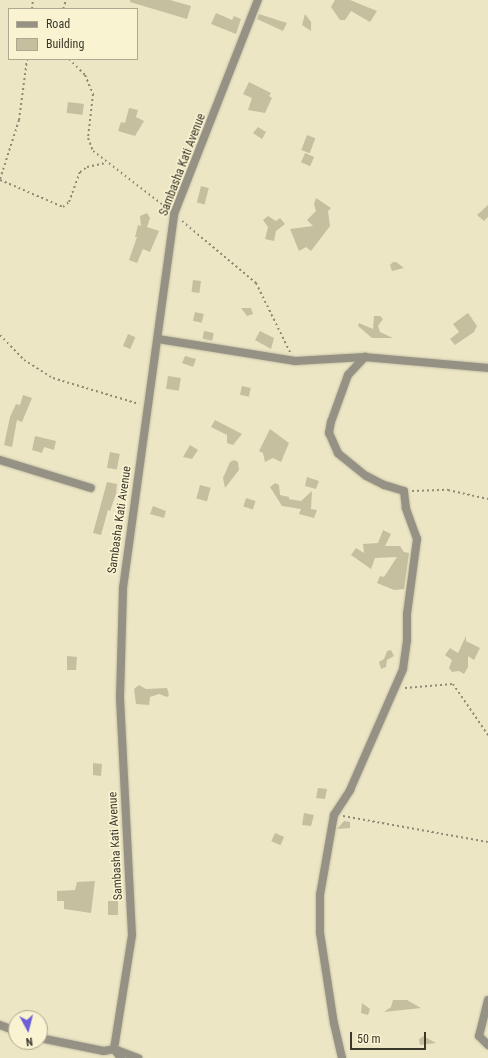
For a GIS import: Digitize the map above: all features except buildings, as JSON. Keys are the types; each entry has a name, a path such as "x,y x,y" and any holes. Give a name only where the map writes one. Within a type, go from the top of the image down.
{"street":[{"name":"Sambasha Kati Avenue","path":"114,1048 132,935 120,697 122,612 174,214 258,0"},
{"path":"158,339 295,361 365,358 488,368"},
{"path":"342,1058 334,1024 319,914 334,815 350,790 369,741 396,689 406,654 407,614 416,549 416,539 406,508 404,491 384,485 366,476 338,453 332,445 329,433 342,387 355,366 365,358"},
{"path":"0,460 91,488"},
{"path":"488,1000 479,1036 488,1045"},
{"path":"48,1040 104,1051 114,1048 138,1058"},
{"path":"114,1048 121,1058"}],"path":[{"path":"27,60 19,120 0,180 63,207 69,202 80,172 87,167 107,163"},
{"path":"70,60 85,75 91,87 94,100 88,138 93,151 107,163 138,183 256,283 279,334 295,361"},
{"path":"0,335 24,360 53,378 148,407"},
{"path":"404,491 448,490 488,499"},
{"path":"396,689 453,684 488,735"},
{"path":"334,815 488,842"}]}
